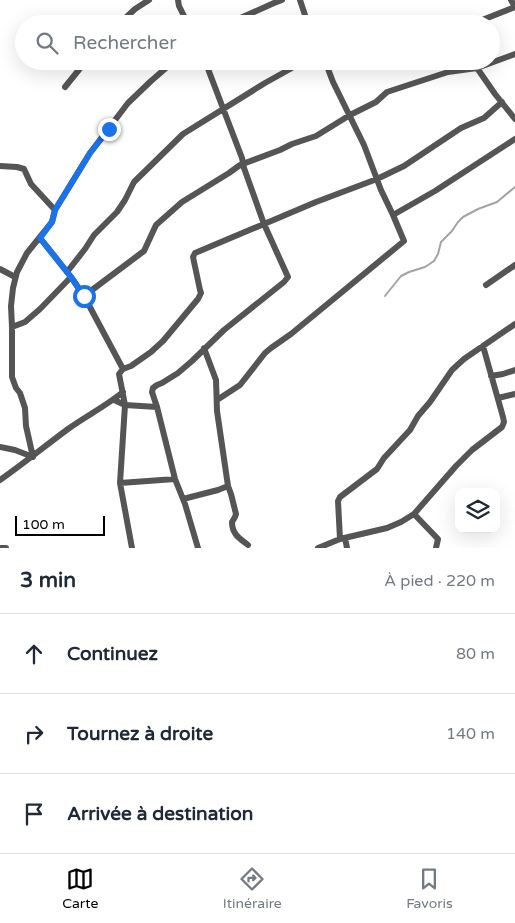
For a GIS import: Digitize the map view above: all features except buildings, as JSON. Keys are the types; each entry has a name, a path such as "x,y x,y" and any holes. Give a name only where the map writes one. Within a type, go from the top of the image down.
{"street":[{"path":"129,15 149,0"},
{"path":"178,0 184,15"},
{"path":"246,15 282,0"},
{"path":"300,0 305,15"},
{"path":"495,15 515,7 511,0"},
{"path":"500,60 515,54"},
{"path":"65,86 78,70"},
{"path":"33,456 26,426 25,408 12,377 11,306 15,277 27,254 52,222 55,210 90,153 128,103 164,70"},
{"path":"198,548 175,479 152,392 153,388 192,361 224,330 288,277 264,224 244,168 244,163 209,70"},
{"path":"12,327 24,322 40,309 69,275 94,235 126,200 134,182 183,134 288,70"},
{"path":"217,400 240,385 265,353 291,334 404,241 364,145 328,70"},
{"path":"84,296 144,251 156,225 182,202 244,163 316,136 376,102 387,92 448,72 462,70"},
{"path":"478,70 515,119"},
{"path":"132,548 120,484 125,405 119,374 163,341 198,299 201,293 193,257 195,253 377,179 404,166 461,128 484,118 502,102"},
{"path":"394,215 515,139"},
{"path":"0,166 24,169 31,184 55,210"},
{"path":"40,238 84,296 123,370"},
{"path":"486,285 515,265"},
{"path":"0,269 15,277"},
{"path":"347,548 342,538 339,499 374,473 384,458 410,430 452,370 464,359 515,324"},
{"path":"318,548 342,538 387,528 414,514 472,450 502,427 503,417 482,346"},
{"path":"204,348 216,380 217,411 228,486 236,514 232,522 233,532 248,545"},
{"path":"491,376 515,370"},
{"path":"0,480 70,428 114,400 123,392"},
{"path":"498,398 515,394"},
{"path":"114,400 125,405 157,407"},
{"path":"0,447 33,456"},
{"path":"120,484 175,479"},
{"path":"183,499 228,486"},
{"path":"414,514 438,539 436,548"},
{"path":"0,548 11,548"}],"waterway":[{"path":"385,296 401,276 425,267 434,261 441,242 463,217 497,202 515,187"}],"route":[{"path":"84,296 40,238 52,222 55,210 90,153 109,129"}]}
